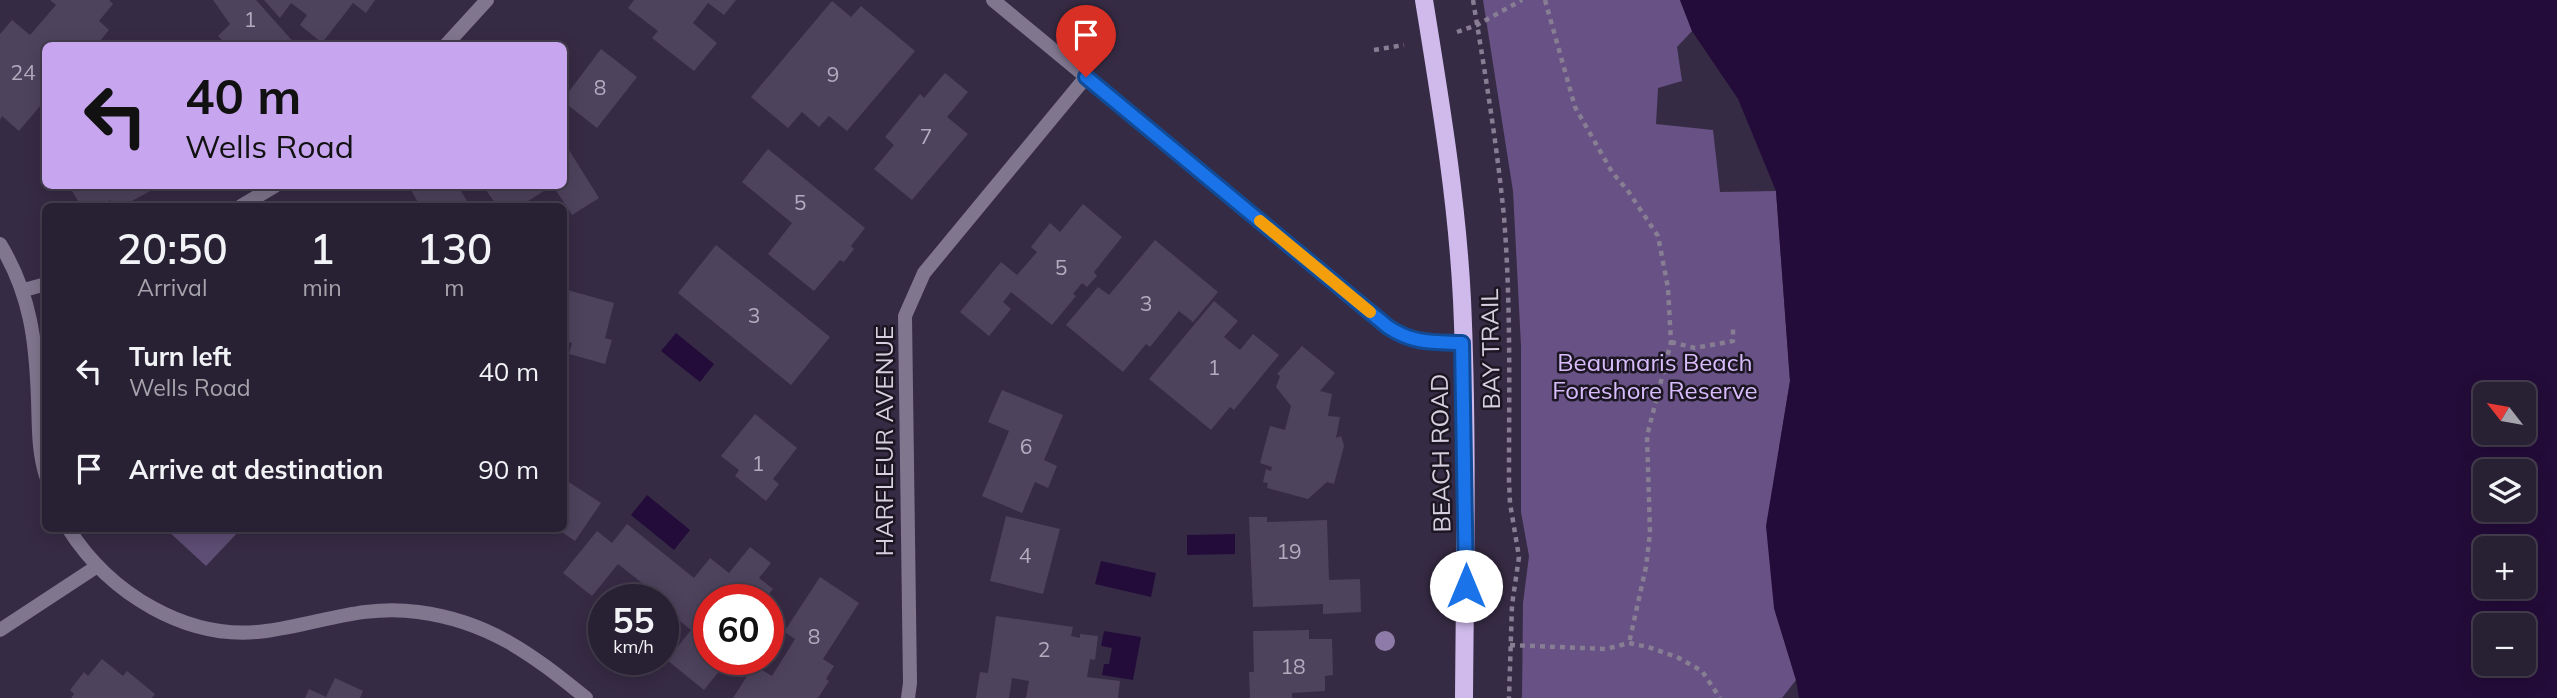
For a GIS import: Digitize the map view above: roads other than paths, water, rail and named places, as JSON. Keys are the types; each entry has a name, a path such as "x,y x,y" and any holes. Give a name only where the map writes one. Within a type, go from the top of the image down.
{"main road":[{"name":"BEACH ROAD","path":"1424,0 1451,182 1461,287 1467,505 1464,698"}],"street":[{"path":"449,42 487,0"},
{"path":"993,0 1388,327 1405,338 1420,342 1462,343"},
{"name":"HARFLEUR AVENUE","path":"908,698 910,683 905,316 924,273 1086,77"},
{"path":"247,203 270,189"},
{"path":"0,244 24,290 34,340 38,440 42,458"},
{"path":"24,290 42,285"},
{"path":"71,532 96,567 136,599 161,612 214,630 266,631 362,611 416,611 441,615 472,624 517,645 586,698"},
{"path":"0,630 96,567"}],"park label":[{"name":"Beaumaris Beach Foreshore Reserve","path":"1655,376"}]}
